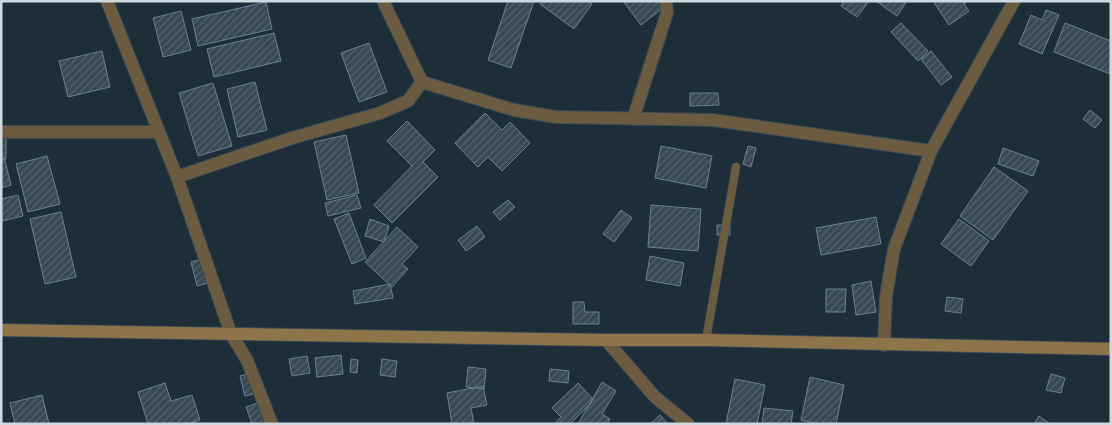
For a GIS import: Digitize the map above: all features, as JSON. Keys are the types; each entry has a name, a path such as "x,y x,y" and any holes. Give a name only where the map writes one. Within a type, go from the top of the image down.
{"main road":[{"path":"1,330 706,340 1111,349"}],"street":[{"path":"107,1 177,178 231,334 247,360 272,424"},
{"path":"383,1 422,82 514,110 556,117 714,120 930,151"},
{"path":"633,119 667,13 666,1"},
{"path":"884,345 886,296 894,249 930,151 1014,1"},
{"path":"177,178 292,138 380,113 408,101 422,82"},
{"path":"1,132 159,132"},
{"path":"606,340 655,396 688,424"}],"lane":[{"path":"706,340 736,167"}],"building":[{"path":"508,1 534,1 511,68 488,60"},
{"path":"542,1 588,1 592,4 574,29 540,4"},
{"path":"623,1 672,1 641,25"},
{"path":"844,1 869,1 857,17 841,6"},
{"path":"876,1 907,1 897,16"},
{"path":"933,1 968,1 964,4 969,11 949,25"},
{"path":"266,2 272,29 198,46 192,19"},
{"path":"1046,10 1059,15 1042,54 1019,44 1031,15 1042,20"},
{"path":"181,11 191,50 163,57 153,18"},
{"path":"901,23 928,51 918,61 891,32"},
{"path":"1065,23 1111,41 1110,74 1054,52"},
{"path":"274,33 281,61 214,77 207,49"},
{"path":"369,43 387,92 359,102 341,53"},
{"path":"102,51 110,87 68,97 59,61"},
{"path":"931,51 952,77 941,85 921,59"},
{"path":"255,82 267,130 238,137 227,89"},
{"path":"213,83 232,146 198,156 179,93"},
{"path":"690,93 718,93 719,105 690,106"},
{"path":"1090,110 1102,120 1095,128 1083,119"},
{"path":"485,113 502,130 510,122 530,143 502,171 488,157 478,167 455,143"},
{"path":"407,121 435,150 423,162 438,177 392,223 374,205 412,166 387,141"},
{"path":"346,135 359,193 327,200 314,142"},
{"path":"1,137 6,137 6,159 1,160"},
{"path":"661,146 712,156 706,188 655,178"},
{"path":"748,146 756,148 751,167 743,164"},
{"path":"1003,148 1039,161 1033,176 998,164"},
{"path":"47,156 60,204 28,212 16,164"},
{"path":"1,157 4,157 11,185 1,188"},
{"path":"994,167 1028,191 993,240 960,216"},
{"path":"18,195 23,216 2,221 1,199"},
{"path":"357,195 361,208 328,216 325,203"},
{"path":"508,200 515,207 500,220 493,212"},
{"path":"651,205 701,209 698,251 648,247"},
{"path":"621,210 632,218 614,242 603,234"},
{"path":"61,212 76,277 45,284 30,219"},
{"path":"349,213 366,258 352,264 334,219"},
{"path":"876,217 881,244 821,255 816,228"},
{"path":"370,219 389,226 384,242 365,236"},
{"path":"959,219 989,241 971,266 941,244"},
{"path":"717,225 730,225 730,235 717,235"},
{"path":"477,226 485,237 466,251 458,240"},
{"path":"397,227 418,247 402,264 408,269 392,287 365,262"},
{"path":"650,256 684,263 680,286 646,280"},
{"path":"203,259 208,283 197,286 191,262"},
{"path":"871,281 876,312 856,315 852,285"},
{"path":"390,284 393,298 355,304 353,291"},
{"path":"826,289 846,289 845,312 826,312"},
{"path":"947,297 963,299 961,313 945,311"},
{"path":"573,302 584,302 585,312 599,312 599,324 573,324"},
{"path":"341,355 343,374 317,377 315,358"},
{"path":"307,356 310,373 292,376 289,359"},
{"path":"351,359 358,360 357,373 350,372"},
{"path":"382,359 397,361 395,377 380,375"},
{"path":"468,367 486,369 484,389 466,387"},
{"path":"550,369 569,371 568,383 549,381"},
{"path":"252,373 258,393 245,396 240,376"},
{"path":"1051,374 1065,378 1061,393 1046,390"},
{"path":"810,377 844,385 836,424 818,424 801,420"},
{"path":"735,379 765,385 757,424 726,424"},
{"path":"602,382 616,391 602,414 610,419 607,424 578,424"},
{"path":"165,383 171,401 192,395 200,420 188,424 148,424 138,392"},
{"path":"578,383 594,400 570,424 554,424 561,417 552,408"},
{"path":"483,386 487,405 471,408 474,424 452,424 447,393"},
{"path":"42,395 49,424 15,424 10,403"},
{"path":"269,399 277,424 252,424 246,407"},
{"path":"764,408 793,411 791,424 762,424"},
{"path":"660,415 668,424 650,424"},
{"path":"1039,416 1050,424 1034,424"}]}
